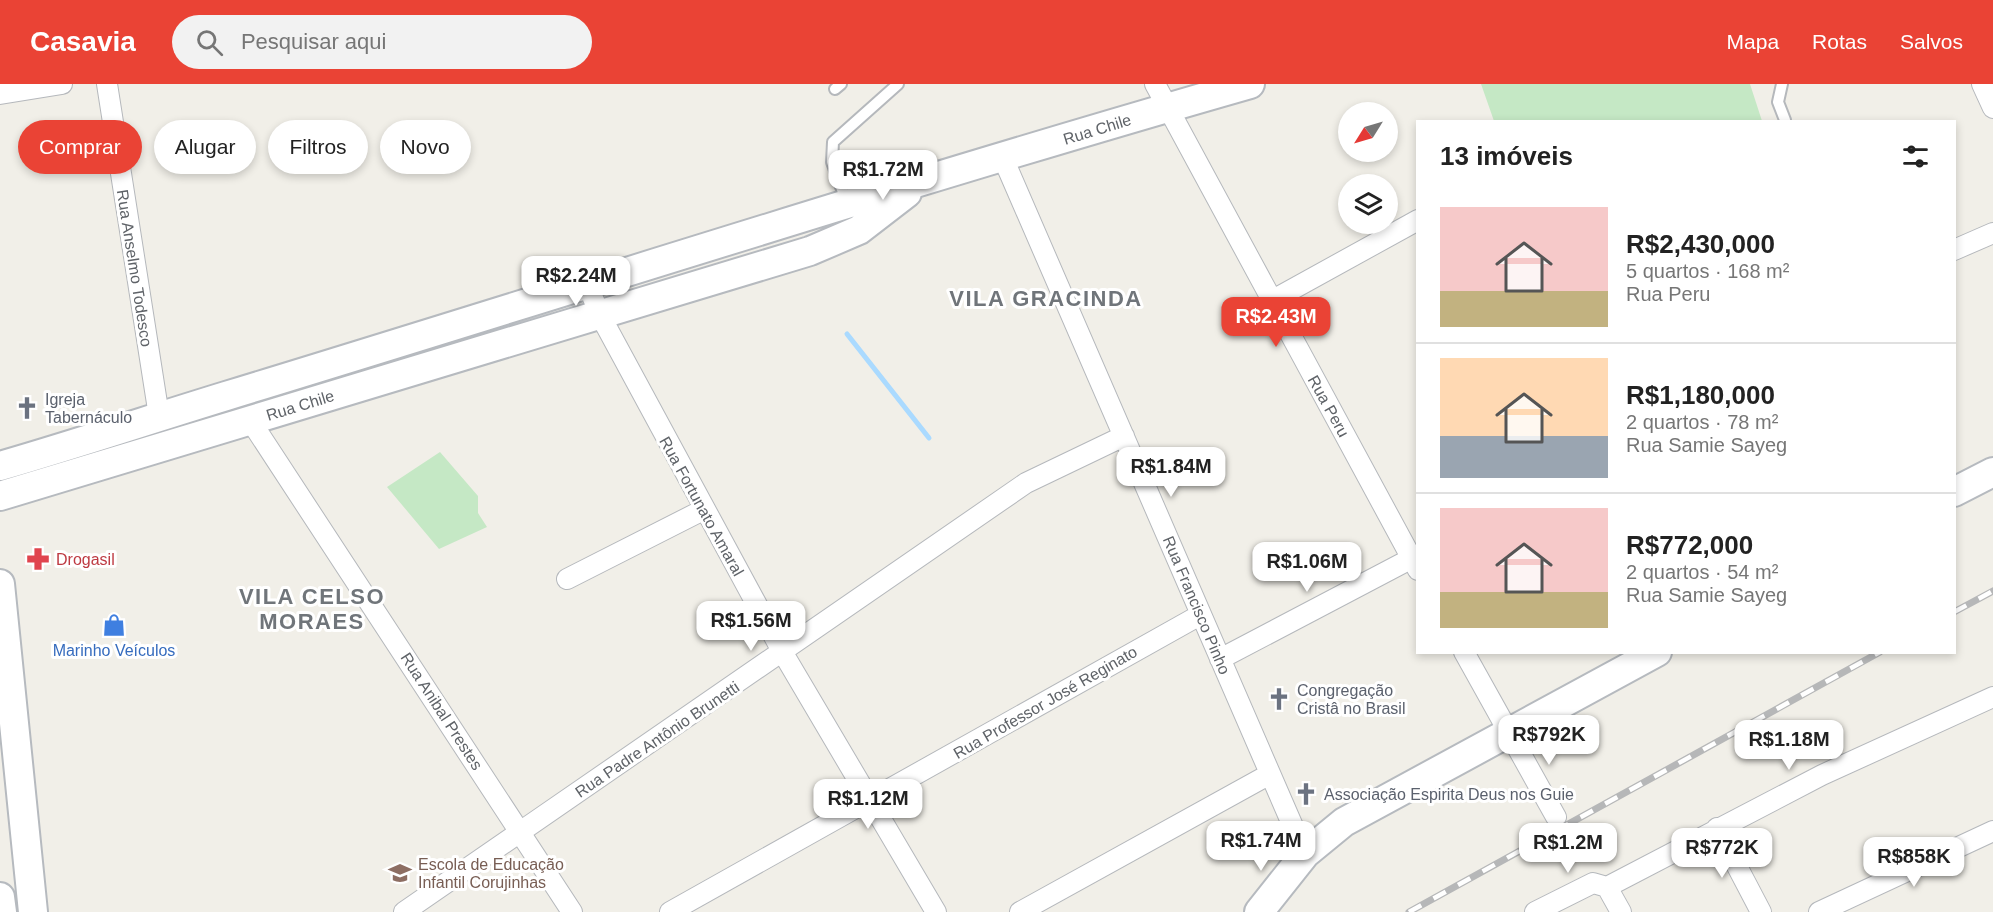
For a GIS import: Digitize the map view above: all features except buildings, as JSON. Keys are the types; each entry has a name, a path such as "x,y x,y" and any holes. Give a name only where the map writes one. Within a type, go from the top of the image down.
{"main road":[{"name":"Rua Chile","path":"0,466 588,286 847,203 944,177 1002,158 1162,96 1250,84"},
{"name":"Rua Chile","path":"0,496 810,251 859,230 898,197 944,177"},
{"path":"847,203 858,206 865,216 859,230"},
{"path":"0,445 13,453 53,450"},
{"path":"1956,491 1993,472"},
{"path":"0,584 33,912"},
{"path":"1259,912 1305,854 1344,822 1653,654"},
{"path":"0,897 2,912"}],"street":[{"path":"0,94 62,84"},
{"name":"Rua Anselmo Todesco","path":"107,84 159,416"},
{"path":"1982,84 1993,108"},
{"name":"Rua Peru","path":"1162,96 1271,301 1415,561"},
{"name":"Rua Francisco Pinho","path":"1002,158 1305,854"},
{"path":"1271,301 1416,221"},
{"path":"1956,249 1993,233"},
{"path":"588,286 600,315"},
{"name":"Rua Fortunato Amaral","path":"600,315 703,510 783,653 936,912"},
{"name":"Rua Anibal Prestes","path":"250,420 572,912"},
{"name":"Rua Padre Antônio Brunetti","path":"404,912 783,653 1026,483 1124,436"},
{"path":"567,579 703,510"},
{"path":"1220,659 1415,561"},
{"name":"Rua Professor José Reginato","path":"670,912 872,801 1200,615"},
{"path":"1465,654 1556,817"},
{"path":"1535,912 1593,883 1607,887 1822,775 1993,697"},
{"path":"1020,912 1270,774"},
{"path":"1718,828 1761,912"},
{"path":"1819,912 1993,831"},
{"path":"1607,887 1621,912"}],"lane":[{"path":"847,203 832,162 833,142 898,84"},
{"path":"1782,84 1778,102 1785,120"}],"green space":[{"path":"1481,84 1750,84 1762,120 1494,120"},
{"path":"440,452 478,496 478,513 487,527 439,549 387,487"}],"waterway":[{"path":"847,334 929,438"}],"railway":[{"path":"1956,611 1993,591"},
{"path":"1409,912 1876,654"}],"place":[{"name":"Igreja Tabernáculo","path":"27,408"},
{"name":"Drogasil","path":"38,559"},
{"name":"Marinho Veículos","path":"114,625"},
{"name":"Congregação Cristâ no Brasil","path":"1279,699"},
{"name":"Associação Espirita Deus nos Guie","path":"1306,794"},
{"name":"Escola de Educação Infantil Corujinhas","path":"400,873"}],"district":[{"name":"VILA GRACINDA","path":"1046,298"},
{"name":"VILA CELSO MORAES","path":"312,608"}]}
